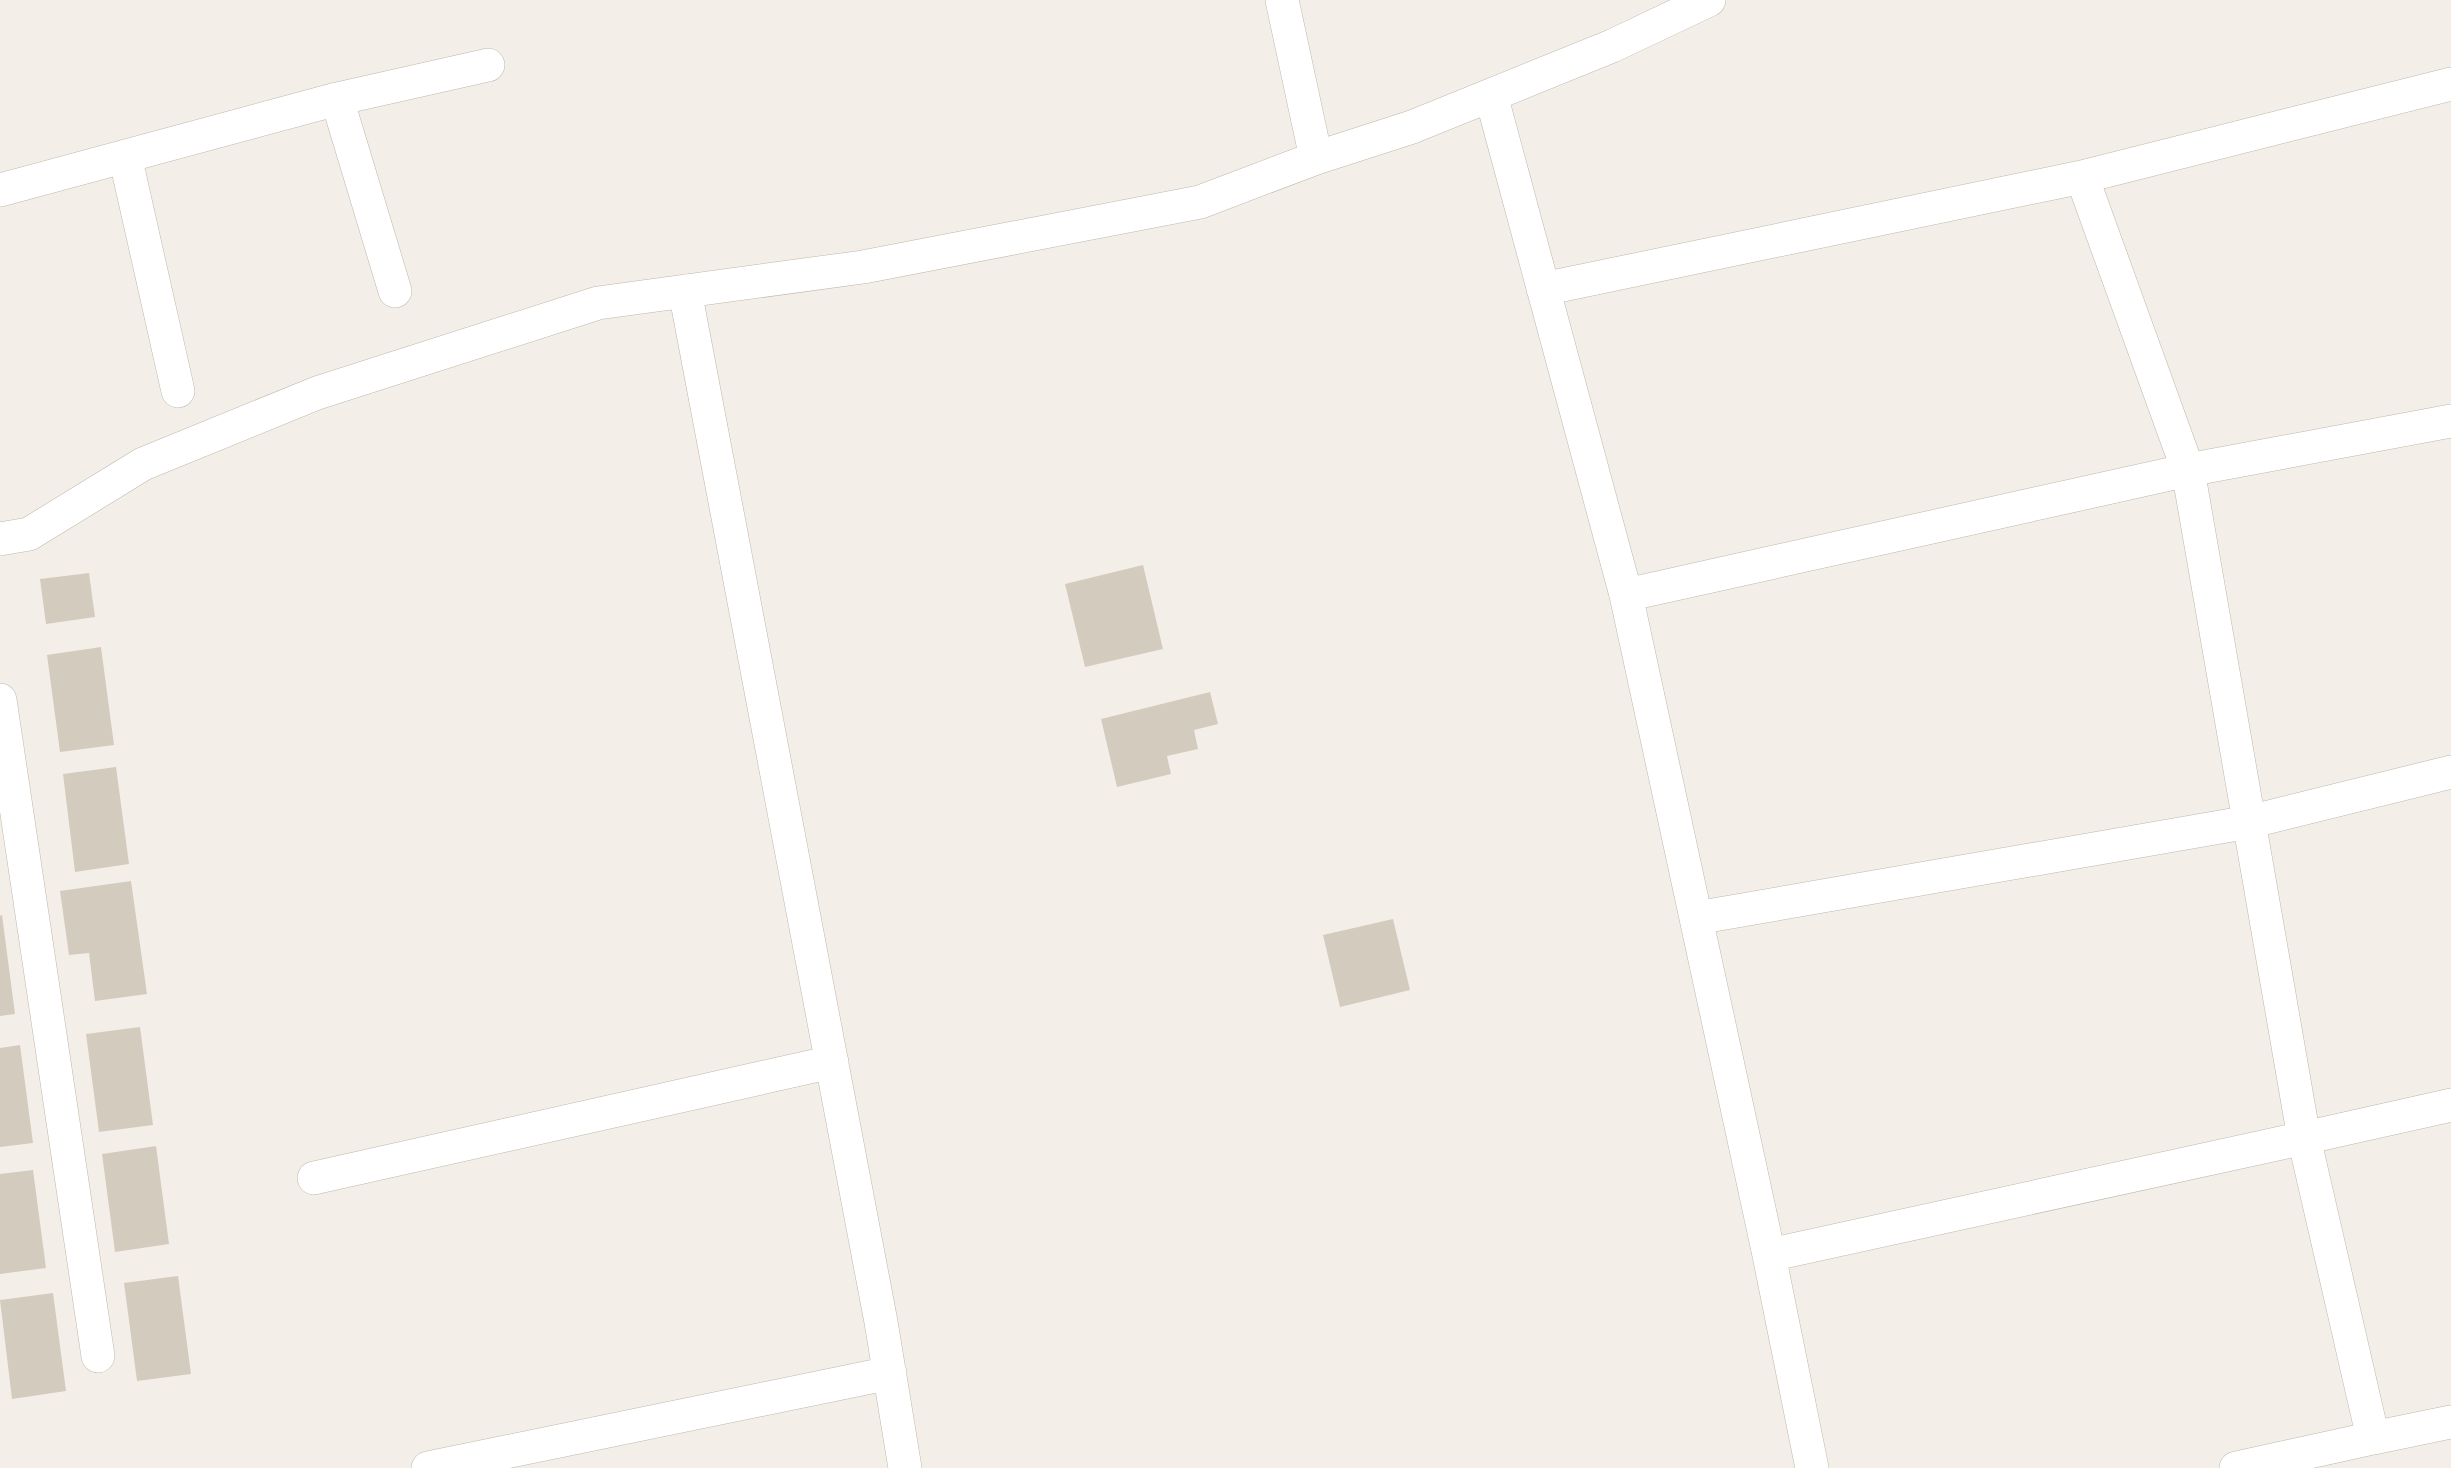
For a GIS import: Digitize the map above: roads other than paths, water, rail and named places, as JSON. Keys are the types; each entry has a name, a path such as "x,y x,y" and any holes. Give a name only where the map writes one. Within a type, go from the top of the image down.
{"street":[{"path":"1282,0 1316,158"},
{"path":"0,539 29,534 143,464 317,393 598,303 863,267 1200,202 1316,158 1412,127 1612,46 1709,0"},
{"path":"0,189 337,99 488,65"},
{"path":"1543,289 2082,177 2451,84"},
{"path":"1491,95 1626,595 1769,1255 1812,1468"},
{"path":"337,99 395,291"},
{"path":"125,156 178,391"},
{"path":"2082,177 2188,470 2304,1138 2373,1438"},
{"path":"685,291 890,1372 905,1468"},
{"path":"1626,595 2188,470 2451,421"},
{"path":"0,700 4,754 98,1356"},
{"path":"1696,918 2249,822 2451,772"},
{"path":"314,1178 832,1062"},
{"path":"1769,1255 2451,1105"},
{"path":"428,1468 890,1372"},
{"path":"2236,1468 2451,1422"}]}
